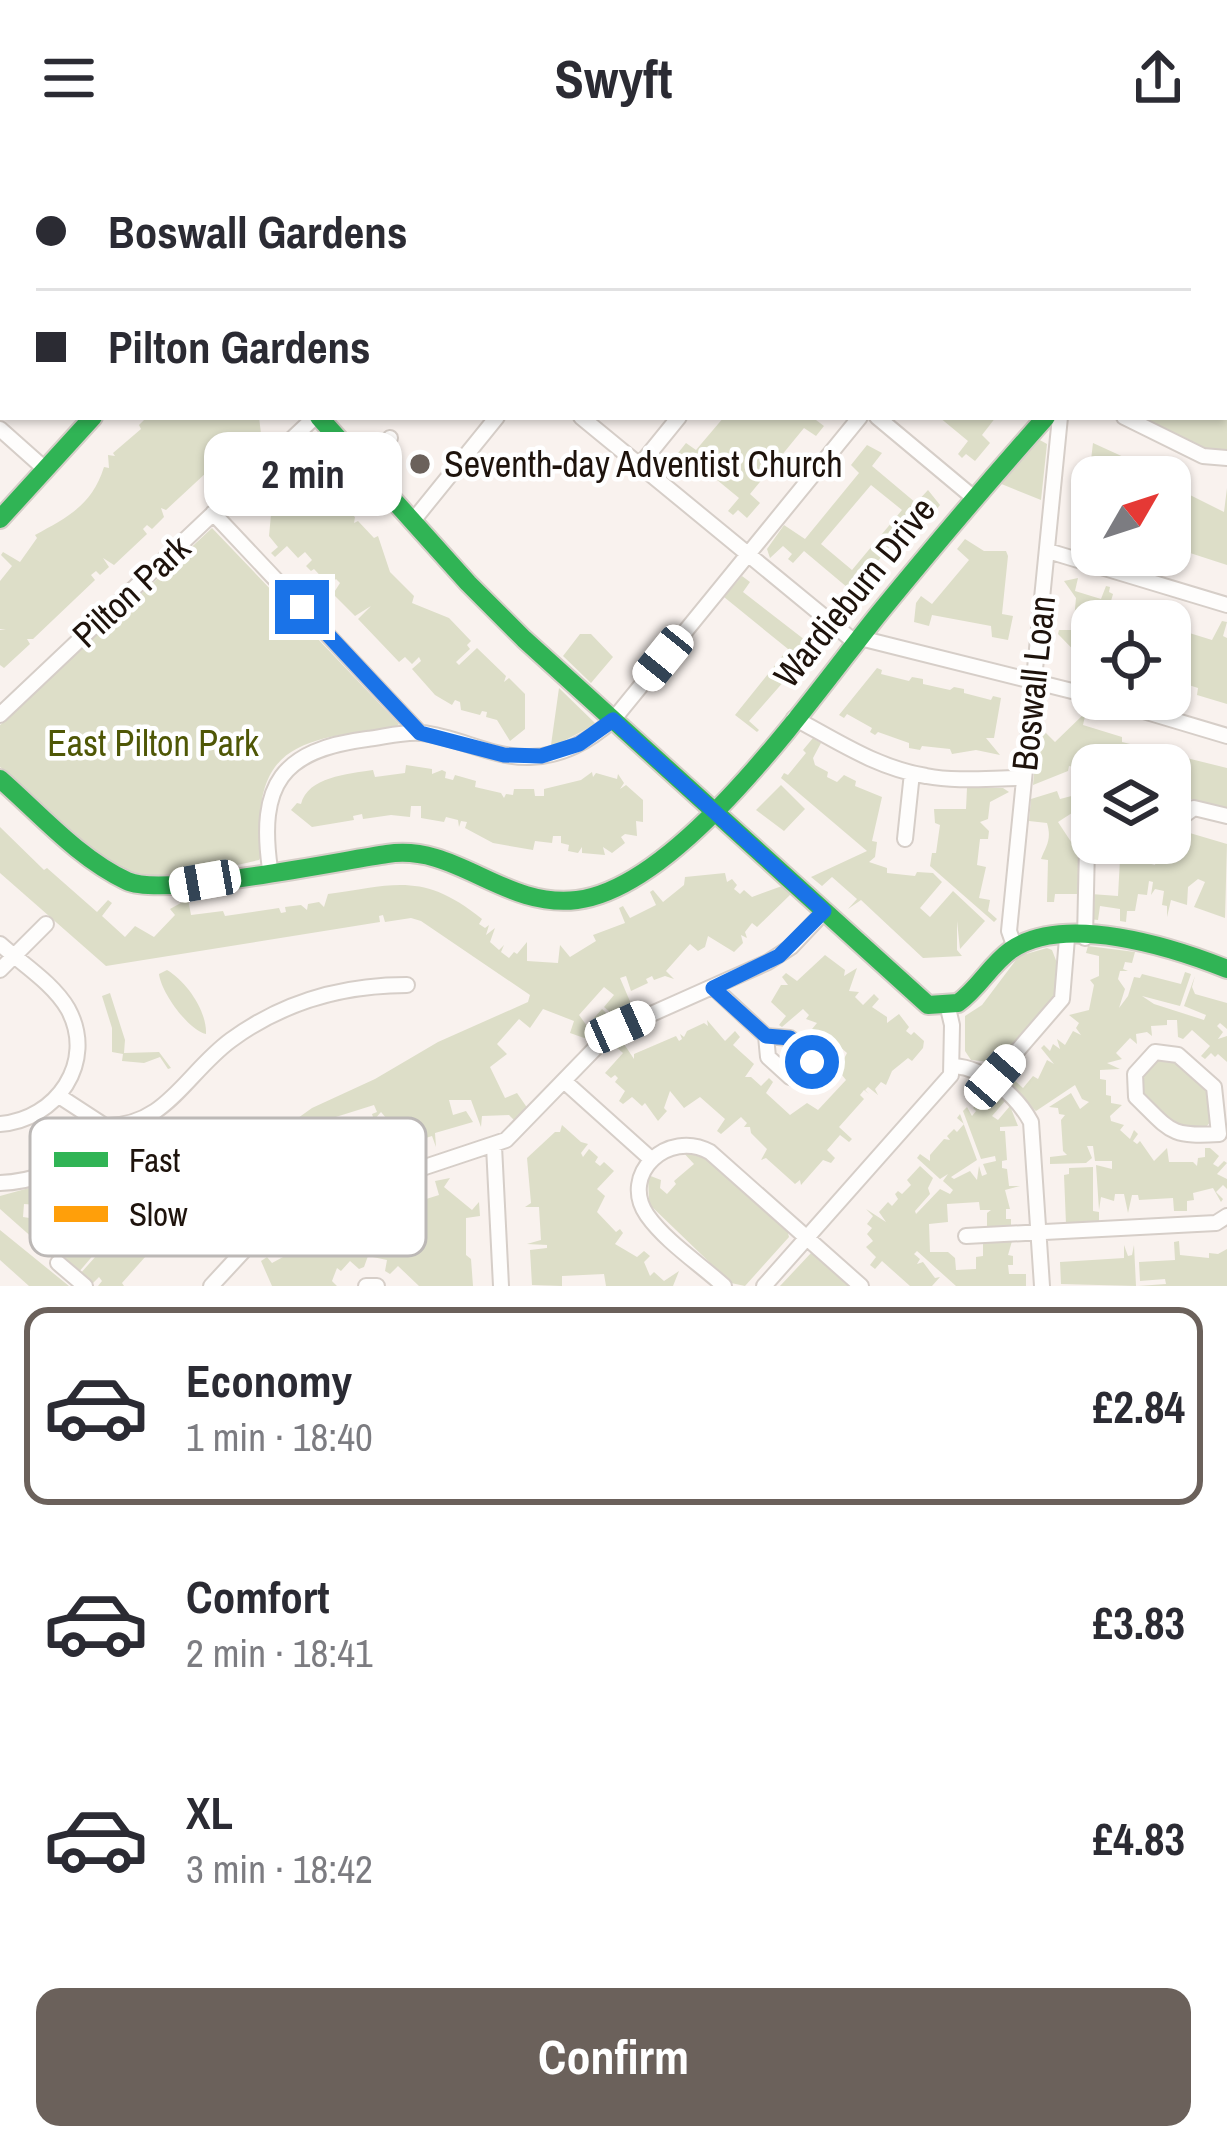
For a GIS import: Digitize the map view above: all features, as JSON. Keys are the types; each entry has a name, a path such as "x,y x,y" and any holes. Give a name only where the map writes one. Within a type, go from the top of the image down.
{"street":[{"path":"0,519 90,420"},
{"name":"Pilton Park","path":"0,715 314,420"},
{"path":"320,420 507,623 928,1005 948,1008 963,1002 1015,948 1027,943 1076,938 1157,946 1227,970"},
{"path":"412,522 495,420"},
{"path":"585,420 858,640 1071,690"},
{"path":"640,465 678,420"},
{"path":"270,869 266,808 277,783 294,762 328,745 420,733 504,755 541,756 579,744 613,720 858,420"},
{"path":"881,420 974,498"},
{"name":"Wardieburn Drive","path":"0,779 93,862 132,884 172,887 374,853 413,852 452,861 514,893 575,900 607,892 638,877 717,812 1043,420"},
{"name":"Boswall Loan","path":"1015,948 1009,931 1060,420"},
{"path":"1130,420 1203,455 1227,458"},
{"path":"0,429 45,469"},
{"path":"364,470 391,438"},
{"path":"213,513 420,733"},
{"path":"1048,550 1227,604"},
{"path":"794,718 876,762 912,773 951,779 1022,778"},
{"path":"1173,720 1227,736"},
{"path":"905,839 912,773"},
{"path":"1191,810 1227,816"},
{"path":"992,1081 1062,999 1085,864"},
{"path":"426,1168 494,1146 517,1132 611,1032 779,956 824,911"},
{"path":"0,970 46,924"},
{"path":"0,944 59,998 74,1022 77,1058 59,1096 32,1117 0,1124"},
{"path":"148,1118 224,1045 289,1007 354,988 407,985"},
{"path":"713,988 766,1036"},
{"path":"764,1286 952,1075 948,1008"},
{"path":"1149,1055 1178,1055 1214,1087 1223,1137 1178,1135 1136,1097 1135,1074 1149,1055"},
{"path":"954,1066 980,1071 1024,1110 1033,1126 1042,1286"},
{"path":"564,1081 652,1160"},
{"path":"59,1096 90,1118"},
{"path":"724,1286 645,1211 640,1181 652,1160 675,1145 705,1149 860,1286"},
{"path":"494,1146 501,1286"},
{"path":"0,1183 30,1180"},
{"path":"966,1235 1216,1223 1227,1216"},
{"path":"211,1286 240,1256"},
{"path":"58,1263 86,1286"},
{"path":"366,1286 377,1286"}],"green space":[{"path":"144,420 259,420 262,442 250,436 243,442 239,438 240,445 231,454 226,449 223,452 228,457 166,510 161,508 164,517 152,529 147,525 143,529 147,534 114,565 103,558 109,567 100,575 96,571 91,575 95,580 33,639 27,639 30,644 4,668 0,665 0,630 6,630 0,629 0,581 12,566 1,555 20,562 35,535 77,508 93,491 104,467 109,468 108,455 115,456 141,429"},
{"path":"721,420 816,420 824,426 816,436 804,428 750,494 760,503 747,518 738,510 733,515 728,511 739,498 694,461 683,474 680,471 683,466 674,458 686,443 696,450"},
{"path":"943,420 994,420 982,435 990,443 975,461 958,454 968,441"},
{"path":"1148,420 1227,420 1227,453 1206,449"},
{"path":"1038,439 1047,444 1041,500 999,483"},
{"path":"1093,443 1121,456 1091,456"},
{"path":"867,445 882,453 872,466 916,503 928,490 940,505 924,525 914,517 860,583 869,592 857,606 848,599 843,604 838,601 848,588 804,551 793,563 788,559 792,554 783,546 770,558 767,549 784,525 805,539 859,473 851,465","holes":["871,485 902,510 852,570 821,544"]},
{"path":"301,477 327,479 339,504 355,517 354,523 358,521 374,538 378,536 390,572 414,596 412,603 449,618 471,641 470,649 456,662 459,665 477,648 506,676 504,682 509,678 525,694 525,729 510,741 497,720 486,717 487,712 461,710 460,702 455,700 452,705 435,695 412,669 421,661 419,657 412,664 405,657 399,662 358,619 371,606 355,616 333,594 340,583 336,579 329,585 311,571 306,566 312,560 305,552 298,558 287,546 275,557 271,553 278,547 269,536 272,504"},
{"path":"1227,488 1227,565 1191,553 1191,496 1224,512"},
{"name":"East Pilton Park","path":"212,528 399,724 333,736 289,754 274,769 264,790 259,860 184,874 128,871 111,865 0,767 0,725"},
{"path":"965,539 984,551 1006,551 1002,614 1013,616 1008,640 992,637 991,626 932,615 929,626 914,622 921,596 932,604 969,560 957,549"},
{"path":"742,576 750,582 743,592 814,647 749,721 757,732 735,715 788,649 724,597"},
{"path":"1078,578 1075,591 1101,599 1106,586 1110,587 1111,600 1076,600 1064,581"},
{"path":"1222,621 1227,622 1223,636 1227,638 1227,704 1197,695 1198,688 1191,686 1191,634 1212,640"},
{"path":"1071,630 1071,647 1058,634"},
{"path":"580,634 591,634 613,657 591,683 563,656"},
{"path":"877,668 881,674 909,681 923,679 923,684 964,689 964,693 991,700 1001,698 994,738 986,738 1000,755 909,748 909,743 878,732 875,735 872,728 847,714 839,715"},
{"path":"559,688 596,724 554,746 551,745"},
{"path":"1078,720 1084,720 1083,725 1130,744 1071,744 1068,771 1033,785 1037,741 1046,733 1055,742"},
{"path":"813,738 821,743 813,758 815,765 828,772 827,777 837,782 844,775 856,781 855,786 882,797 872,841 877,842 875,857 869,862 887,868 887,873 933,873 942,882 920,908 930,917 953,891 985,921 960,949 957,921 957,950 962,956 923,958 861,900 848,909 857,899 832,877 822,886 811,877 867,851 781,778 806,753 803,750"},
{"path":"1191,759 1227,768 1227,808 1191,799"},
{"path":"406,765 432,769 432,774 442,770 445,778 453,780 455,775 476,781 475,787 501,793 504,798 513,795 514,789 534,789 535,796 544,796 544,789 581,780 592,772 593,777 596,773 617,779 618,774 624,783 620,789 626,785 643,800 643,822 636,821 637,836 625,834 621,837 625,843 612,853 603,847 605,855 582,853 582,847 578,853 568,851 561,836 553,836 552,843 535,841 533,850 493,843 465,828 467,822 461,821 459,827 458,820 446,817 444,822 421,818 421,806 411,806 410,817 363,819 362,814 353,816 354,820 312,827 291,810 312,788 330,778 373,770 375,777 405,773"},
{"path":"781,785 805,809 784,831 756,810"},
{"path":"967,788 1009,792 990,802 988,819 980,822 989,831 988,839 980,839 977,865 986,867 979,898 990,900 988,911 997,919 994,922 930,866 940,825 935,823 934,809 966,809"},
{"path":"1057,791 1060,799 1071,796 1071,814 1058,822 1071,842 1071,864 1080,864 1078,894 1055,894 1054,902 1047,902 1048,860 1041,859 1048,829 1047,823 1029,821 1031,799"},
{"path":"0,827 97,912 108,900 112,903 102,916 125,937 135,926 154,937 175,915 170,909 188,899 191,915 223,911 225,916 279,908 281,913 286,912 285,907 301,905 307,910 308,904 319,902 324,907 328,894 408,885 461,904 482,919 479,924 489,925 486,935 495,928 490,942 499,950 504,945 501,952 509,958 527,942 527,961 558,963 560,945 570,957 596,941 593,935 625,923 619,908 623,906 630,918 656,905 650,892 663,902 684,885 685,877 725,873 727,882 732,879 740,894 744,890 752,897 782,886 791,894 757,927 752,923 745,932 747,938 741,935 743,943 734,952 708,936 705,947 698,951 690,944 666,971 674,979 654,980 652,976 631,991 626,976 620,978 635,1013 619,1020 604,1007 614,995 604,987 579,1015 587,1026 602,1009 616,1022 590,1040 570,1033 574,1021 543,1009 530,1028 519,1019 497,1044 507,1054 490,1067 505,1098 517,1093 528,1109 515,1121 509,1115 482,1116 481,1127 471,1100 449,1100 453,1115 466,1111 473,1122 435,1133 436,1147 432,1136 426,1138 426,1118 386,1118 381,1112 373,1118 374,1105 333,1118 298,1118 438,1042 528,1002 530,995 421,921 385,922 383,915 380,922 106,966 0,873"},
{"path":"1191,833 1227,844 1225,918 1194,907 1205,882 1198,879 1188,887 1187,905 1171,900 1167,917 1164,891 1155,889 1151,895 1153,882 1149,881 1147,895 1138,894 1135,911 1127,911 1126,922 1120,921 1120,909 1100,906 1098,920 1089,919 1091,894 1118,896 1120,864 1191,864"},
{"path":"1088,946 1135,952 1132,963 1125,962 1123,969 1128,971 1120,971 1118,979 1125,989 1119,1008 1134,977 1142,974 1181,984 1185,972 1191,974 1180,1006 1142,996 1204,1020 1206,1015 1184,1006 1195,976 1195,994 1227,1003 1227,1029 1220,1023 1217,1026 1223,1032 1218,1039 1227,1036 1227,1062 1211,1053 1205,1059 1201,1056 1210,1046 1192,1030 1183,1039 1178,1037 1177,1020 1167,1020 1167,1025 1151,1026 1152,1036 1136,1034 1137,1044 1130,1038 1116,1053 1122,1059 1107,1063 1120,1069 1100,1070 1111,1103 1122,1105 1110,1116 1111,1121 1124,1125 1120,1130 1130,1139 1134,1130 1138,1134 1133,1141 1140,1141 1154,1161 1167,1148 1169,1162 1197,1166 1198,1158 1205,1157 1205,1148 1210,1148 1219,1156 1213,1164 1227,1163 1217,1174 1227,1179 1227,1189 1223,1185 1216,1192 1221,1202 1213,1188 1193,1193 1187,1211 1174,1211 1173,1198 1139,1200 1132,1195 1128,1213 1124,1194 1115,1194 1114,1201 1101,1197 1099,1210 1096,1165 1112,1169 1112,1161 1095,1161 1093,1146 1087,1146 1092,1158 1086,1163 1050,1164 1050,1157 1067,1155 1061,1120 1065,1115 1049,1107 1071,1093 1080,1109 1089,1102 1075,1085 1036,1111 1007,1086 1013,1079 1023,1088 1033,1076 1038,1079 1047,1060 1054,1064 1041,1048 1044,1045 1050,1051 1053,1044 1060,1049 1057,1039 1065,1045 1073,1031 1081,1035 1076,1028 1079,1023 1069,1015 1089,1010 1094,985 1090,980 1099,976 1099,956 1086,953"},
{"path":"1047,948 1062,976 1060,996 1001,1063 971,1060 965,1051 965,1016 982,1005 1019,956"},
{"path":"825,955 845,970 844,976 857,968 849,991 859,992 855,997 863,1005 874,994 879,999 872,1007 887,1017 887,1023 899,1014 909,1027 906,1031 924,1041 912,1061 908,1058 892,1071 886,1085 881,1082 875,1089 878,1095 868,1087 869,1094 864,1090 860,1095 864,1099 839,1127 852,1139 849,1142 840,1135 827,1150 835,1158 831,1163 823,1160 801,1185 766,1158 761,1160 767,1149 750,1127 744,1127 747,1123 741,1117 721,1134 717,1131 725,1119 700,1097 684,1108 670,1091 667,1111 658,1121 645,1103 642,1106 632,1097 623,1104 619,1101 625,1091 615,1082 615,1075 611,1078 605,1073 623,1053 615,1046 624,1044 634,1059 634,1054 676,1036 679,1041 680,1034 684,1037 704,1023 708,1026 707,1020 725,1041 735,1031 740,1037 733,1045 754,1064 745,1077 761,1086 769,1078 773,1082 766,1093 790,1115 807,1103 818,1110 846,1080 838,1070 847,1053 822,1031 812,1039 807,1035 817,1023 806,1019 809,1015 803,1009 779,1025 786,1016 771,1002 781,985 788,985 782,977 786,973 797,981"},
{"path":"167,970 194,998 206,1034 191,1025 170,1000 159,974"},
{"path":"110,993 125,1040 124,1053 159,1052 171,1068 160,1057 144,1063 122,1061 123,1054 112,1052 112,1028 102,996"},
{"path":"1172,1057 1211,1091 1213,1119 1205,1128 1175,1129 1139,1095 1140,1075 1151,1060"},
{"path":"980,1079 1005,1101 992,1116 998,1120 1010,1106 1018,1126 1000,1127 1000,1131 1005,1131 1007,1160 1002,1161 1002,1168 1007,1169 1009,1186 1020,1186 1005,1190 1010,1209 1006,1209 1006,1219 1011,1219 1011,1227 987,1228 991,1210 980,1210 979,1202 947,1204 948,1222 929,1224 930,1252 948,1252 955,1258 956,1270 976,1269 983,1242 1012,1241 1009,1274 1026,1274 1026,1286 956,1286 917,1251 917,1264 923,1262 935,1278 940,1277 932,1286 910,1286 882,1261 875,1269 870,1265 876,1257 866,1247 873,1241 867,1224 873,1216 866,1209 886,1222 879,1212 888,1202 892,1206 898,1191 902,1194 911,1185 907,1180 920,1166 933,1178 930,1194 916,1214 940,1189 950,1194 953,1190 943,1181 948,1174 940,1179 917,1158 920,1154 930,1161 944,1139 950,1140 947,1136 964,1124 977,1160 951,1177 970,1171 977,1180 979,1166 982,1176 987,1174 983,1164 996,1161 995,1156 981,1159 963,1111 967,1107 972,1116 988,1090"},
{"path":"562,1125 588,1144 583,1157 589,1149 598,1157 595,1162 600,1166 604,1162 614,1171 597,1189 605,1196 597,1212 616,1232 623,1233 615,1244 637,1257 644,1251 650,1256 644,1262 650,1276 654,1272 664,1281 679,1271 673,1286 606,1286 604,1274 562,1276 562,1286 532,1285 530,1250 547,1245 527,1244 541,1240 539,1207 525,1207 531,1203 527,1158 560,1132"},
{"path":"681,1150 709,1160 787,1229 789,1237 745,1286 731,1283 649,1204 648,1175 661,1180 660,1188 667,1194 694,1164"},
{"path":"1093,1167 1093,1211 1099,1212 1099,1222 1066,1224 1064,1175 1069,1168"},
{"path":"450,1178 444,1187 472,1210 479,1202 480,1216 466,1218 466,1255 471,1259 473,1286 419,1286 398,1266 390,1274 385,1271 387,1260 368,1256 426,1256 426,1199 439,1195 435,1181"},
{"path":"30,1188 30,1204 24,1204 23,1217 30,1218 30,1236 0,1209 0,1196"},
{"path":"0,1230 69,1286 29,1286 0,1260"},
{"path":"1179,1241 1180,1255 1209,1258 1209,1253 1227,1249 1227,1286 1138,1286 1166,1284 1165,1279 1140,1281 1139,1262 1175,1260 1174,1242"},
{"path":"1124,1245 1128,1256 1134,1245 1136,1286 1061,1284 1060,1262 1124,1258"},
{"path":"811,1253 820,1255 853,1286 780,1286"},
{"path":"62,1256 93,1256 78,1273"},
{"path":"96,1256 146,1256 124,1286 98,1286 99,1277 92,1284 80,1274"},
{"path":"368,1256 359,1269 350,1261 341,1271 337,1268 332,1281 337,1286 272,1286 261,1261 267,1257 272,1263 283,1257"}],"traffic: fast":[{"path":"0,519 90,420"},
{"path":"322,420 524,639 928,1005 958,1003 1011,950 1060,934 1119,937 1227,969"},
{"path":"0,779 92,860 127,881 146,885 212,882 412,853 551,900 577,900 618,887 660,861 744,781 1043,420"}],"place":[{"name":"Seventh-day Adventist Church","path":"420,464"}],"route":[{"path":"302,607 420,733 504,755 541,756 579,744 613,720 717,812 824,911 779,956 713,988 766,1036 790,1038 812,1062"}]}
